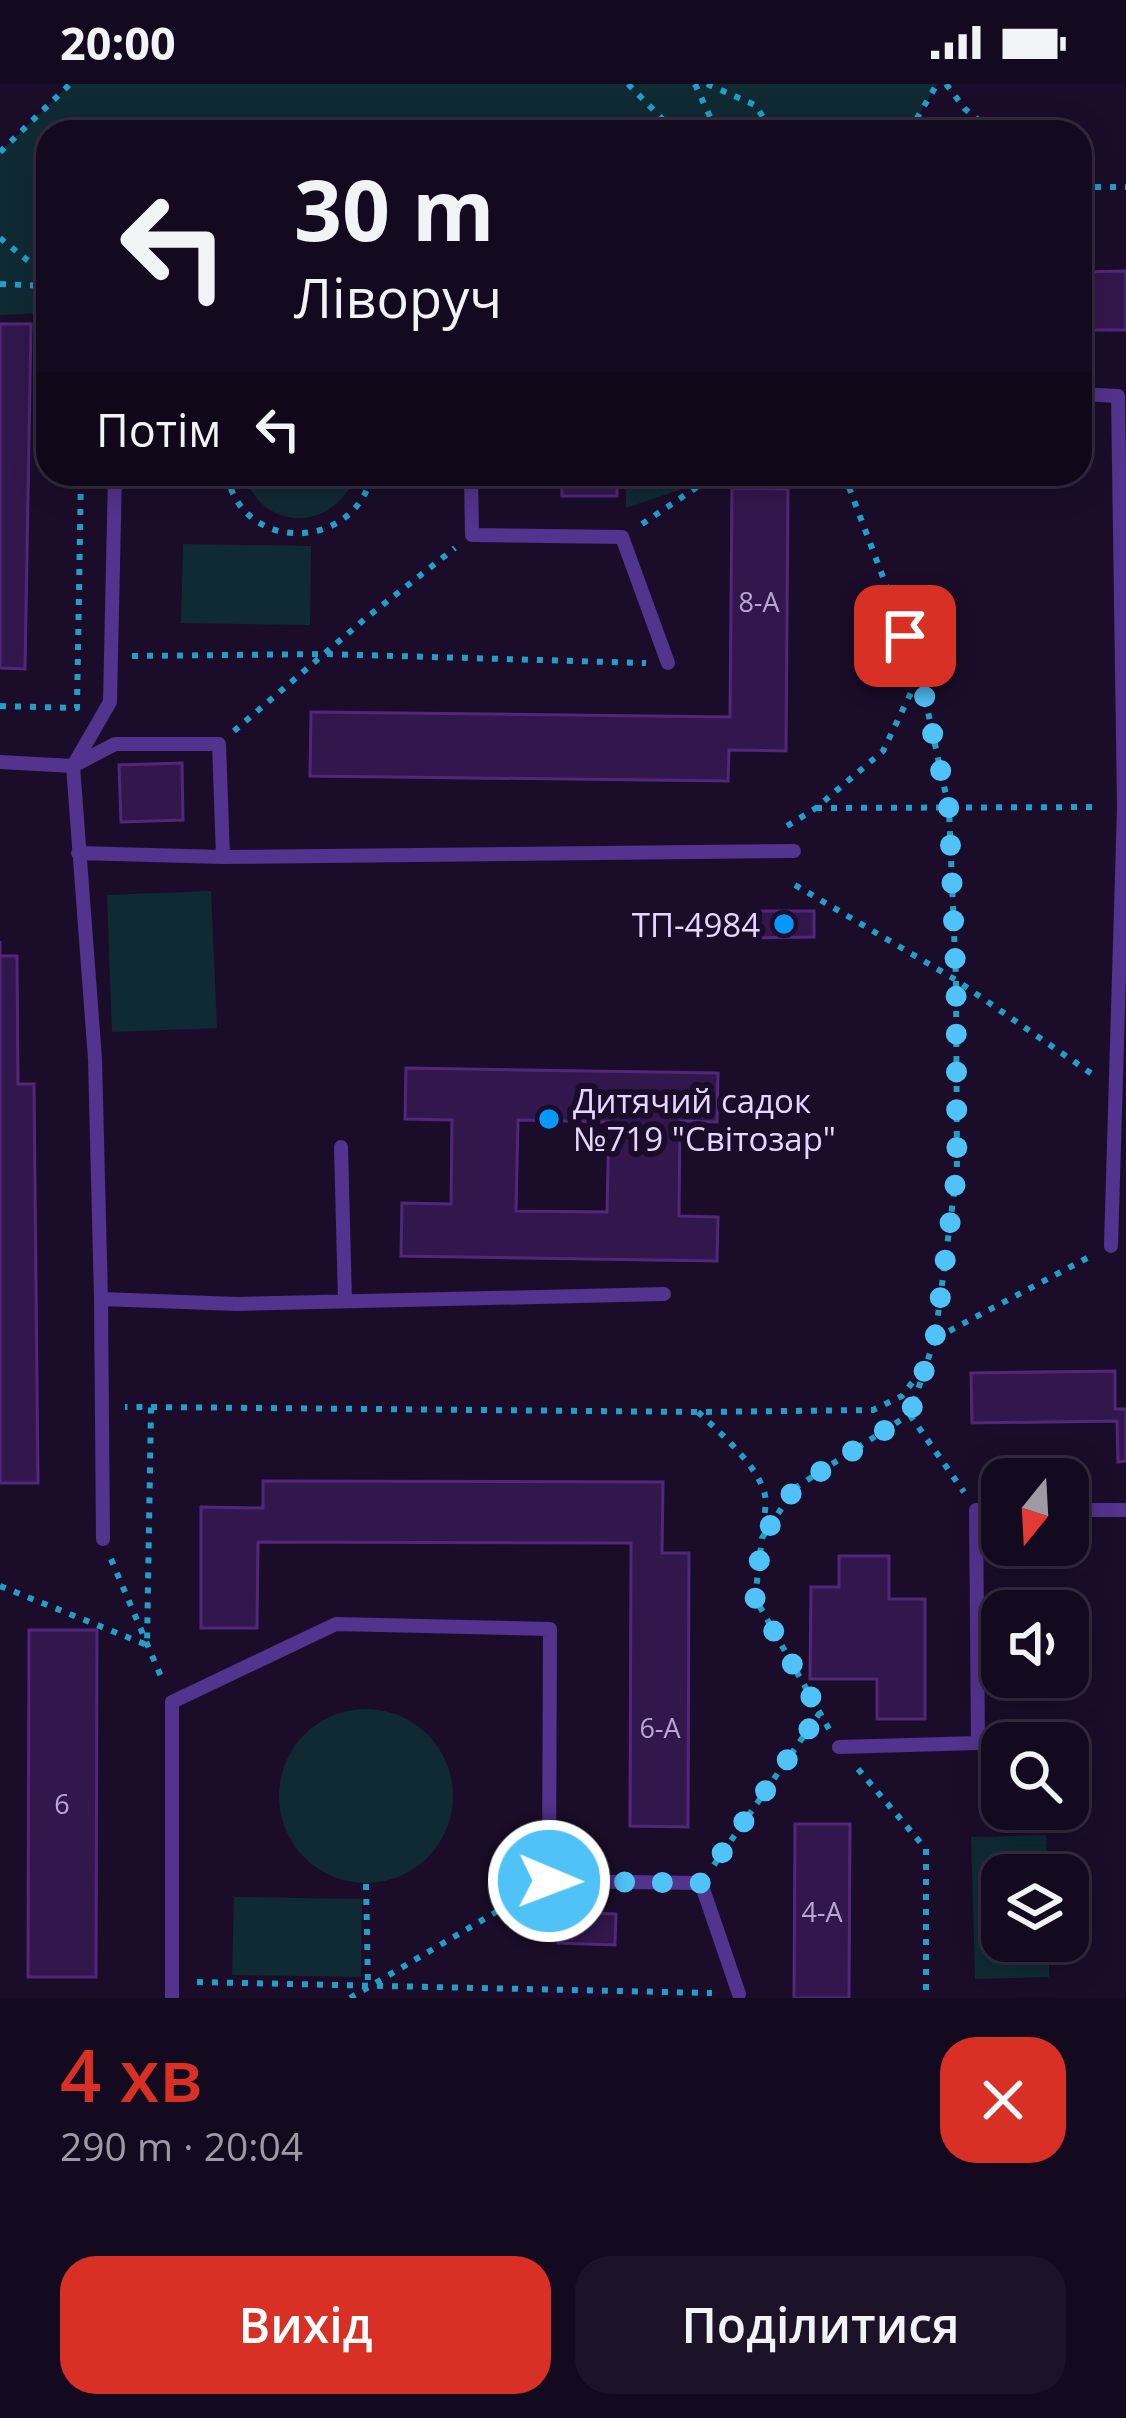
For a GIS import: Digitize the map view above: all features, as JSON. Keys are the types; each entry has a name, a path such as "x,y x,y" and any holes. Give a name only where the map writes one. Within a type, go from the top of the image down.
{"lane":[{"path":"1092,395 1118,396 1124,807 1111,1246"},
{"path":"103,1539 95,1059 74,766 110,702 115,486"},
{"path":"471,486 472,535 622,537 668,663"},
{"path":"0,762 74,766 115,744 219,744 223,857"},
{"path":"78,853 223,857 794,851"},
{"path":"341,1147 344,1301"},
{"path":"101,1299 237,1304 664,1294"},
{"path":"839,1747 978,1743 976,1510 981,1510"},
{"path":"1089,1510 1126,1510"},
{"path":"172,1990 172,1702 336,1624 550,1629 549,1881 701,1883 740,1994"}],"path":[{"path":"0,152 70,84"},
{"path":"628,84 663,120"},
{"path":"695,84 712,120"},
{"path":"707,84 755,105 765,120"},
{"path":"916,120 937,84"},
{"path":"946,84 978,120"},
{"path":"1092,188 1126,187"},
{"path":"0,238 36,270"},
{"path":"0,284 36,282"},
{"path":"0,706 77,708 81,486"},
{"path":"230,486 242,507 261,524 285,533 311,534 335,526 356,510 369,486"},
{"path":"622,537 697,486"},
{"path":"762,1538 795,1488 910,1414 935,1338 957,1170 949,809 920,675 849,486"},
{"path":"219,744 472,535"},
{"path":"112,656 324,654 668,663"},
{"path":"745,852 815,808 883,751 920,675"},
{"path":"815,808 1124,807"},
{"path":"795,885 956,980 1115,1090"},
{"path":"935,1338 1111,1246"},
{"path":"151,1408 872,1410 902,1396 927,1364"},
{"path":"698,1412 729,1441 766,1497 755,1598 839,1747 926,1849 926,1998"},
{"path":"910,1414 976,1510"},
{"path":"103,1539 172,1702"},
{"path":"701,1883 820,1713"},
{"path":"350,1998 549,1881"},
{"path":"366,1884 368,1985"},
{"path":"172,1990 368,1985 740,1994"}],"shaded area":[{"path":"70,84 937,84 916,120 36,120 36,314 0,315 0,152"},
{"path":"249,486 350,486 332,507 299,518 282,516"},
{"path":"626,486 691,486 626,508"},
{"path":"183,544 311,546 310,625 181,623"},
{"path":"211,891 217,1028 112,1032 107,895"},
{"path":"366,1709 399,1716 428,1734 446,1763 453,1796 446,1829 428,1858 399,1876 366,1883 333,1876 304,1858 286,1829 279,1796 286,1763 304,1734 333,1716"},
{"path":"1046,1835 1046,1854 981,1854 981,1962 1049,1962 1049,1977 975,1979 971,1837"},
{"path":"234,1897 362,1899 361,1977 232,1975"}],"building":[{"path":"1126,271 1126,330 1092,330 1092,272"},
{"path":"0,324 31,324 25,669 0,668"},
{"path":"562,486 617,486 617,496 562,496"},
{"path":"732,488 788,489 786,751 729,750 728,781 310,776 311,712 730,717"},
{"path":"182,763 183,820 121,822 119,765"},
{"name":"ТП-4984","path":"754,911 814,911 814,937 754,938"},
{"path":"0,956 17,956 18,1084 34,1084 38,1483 0,1483"},
{"path":"406,1068 718,1073 717,1122 680,1121 679,1216 718,1217 717,1261 401,1256 402,1203 451,1204 452,1120 405,1119","holes":["518,1120 609,1122 607,1212 516,1211"]},
{"path":"1115,1371 1115,1409 1126,1409 1126,1461 1118,1462 1117,1421 972,1423 971,1373"},
{"path":"263,1481 663,1482 662,1553 689,1553 688,1827 630,1826 631,1543 258,1542 257,1628 201,1628 201,1507 263,1508"},
{"path":"839,1556 889,1556 889,1599 925,1599 925,1719 877,1719 877,1679 810,1679 811,1587 839,1587"},
{"path":"29,1630 97,1630 96,1977 28,1977"},
{"path":"795,1824 850,1824 849,1998 794,1998"},
{"path":"559,1912 616,1914 615,1945 558,1943"}],"place":[{"name":"ТП-4984","path":"784,924"},
{"name":"Дитячий садок №719 \"Світозар\"","path":"549,1119"}],"route":[{"path":"549,1881 701,1883 820,1713 755,1598 762,1538 795,1488 910,1414 935,1338 957,1170 949,809 920,675 905,636"}]}
